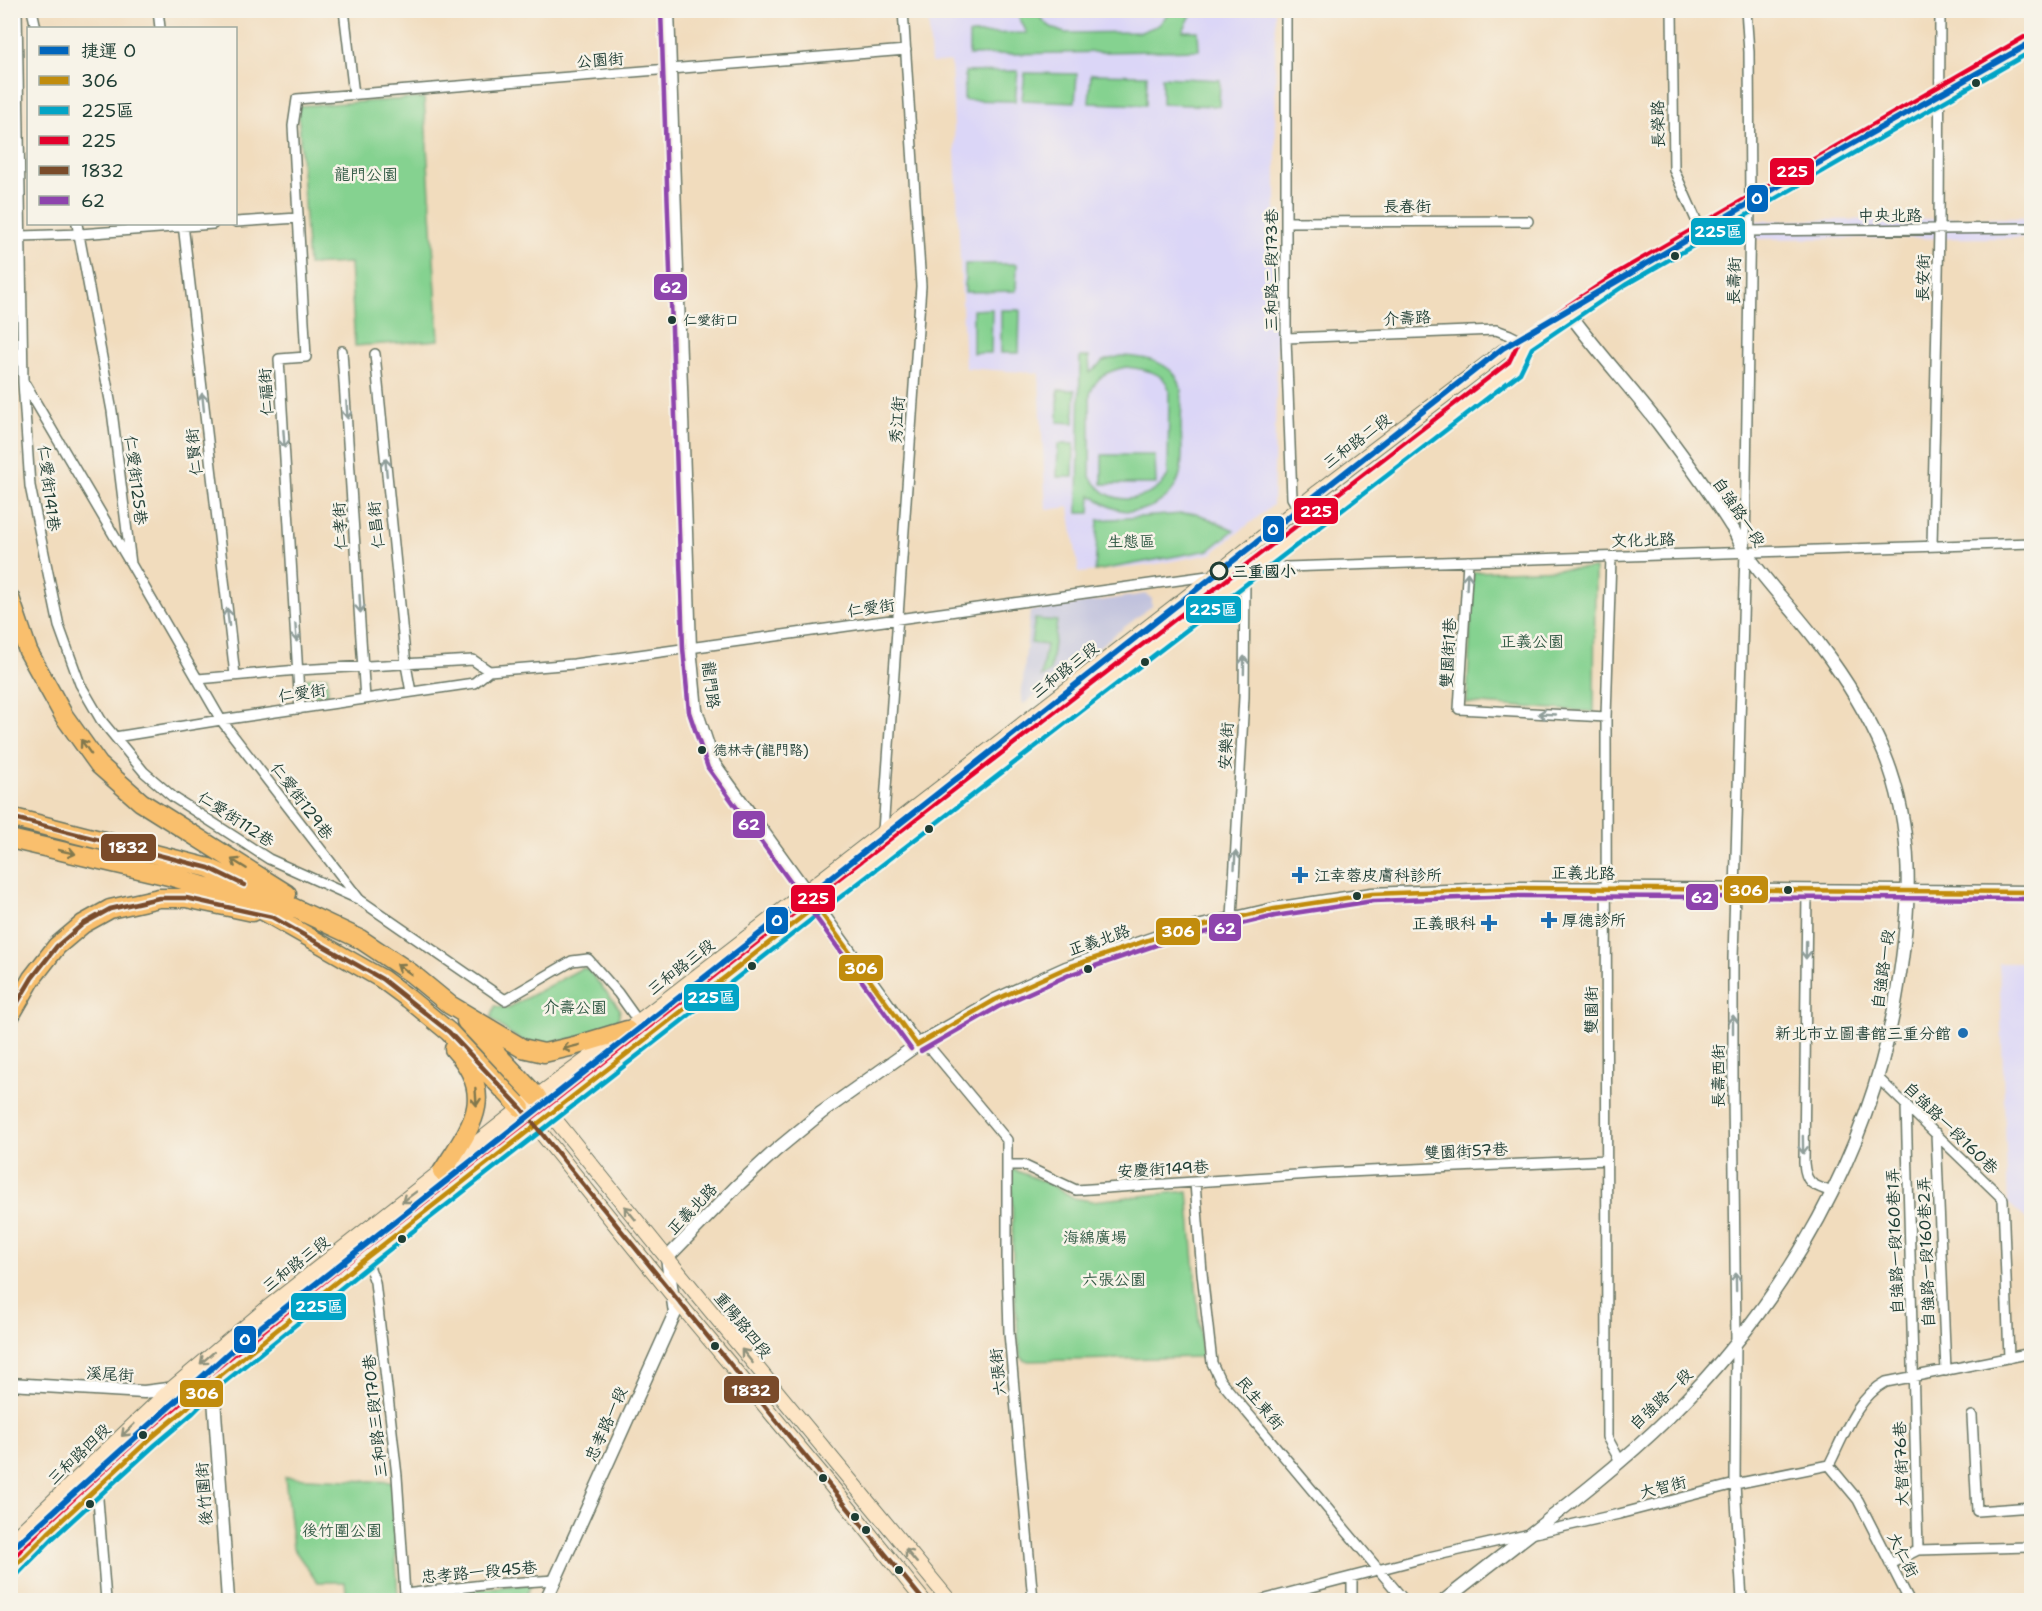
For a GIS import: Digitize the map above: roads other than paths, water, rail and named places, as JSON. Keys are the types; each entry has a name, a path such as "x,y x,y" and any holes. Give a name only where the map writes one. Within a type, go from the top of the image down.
{"highway":[{"path":"10,598 28,651 64,716 99,765 141,802 411,973 450,1005 537,1097"},
{"path":"10,817 209,868 360,939"},
{"path":"10,838 173,877 237,896 371,973 409,999 449,1032 521,1108"},
{"path":"10,1016 32,978 57,946 83,924 110,909 159,898 186,898 272,917"},
{"path":"409,999 462,1058 474,1081 478,1100 472,1123 442,1172"},
{"path":"450,1005 522,1047 544,1053 574,1046 633,1026"}],"main road":[{"name":"三和路二段","path":"1215,575 1503,351 1526,343 1646,264 2031,42"},
{"name":"三和路二段","path":"1250,571 1515,367 1526,343"},
{"path":"10,1572 97,1487 216,1379 366,1257 1250,571"},
{"name":"三和路三段","path":"171,1389 243,1328 521,1108 633,1026 1215,575"},
{"name":"重陽路四段","path":"537,1097 949,1600"},
{"path":"521,1108 923,1600"},
{"name":"三和路四段","path":"10,1542 171,1389"}],"street":[{"name":"仁愛街141巷","path":"17,10 23,382 30,486 58,626 80,684 101,720 115,737"},
{"path":"32,10 36,27"},
{"path":"158,10 160,27"},
{"path":"344,10 354,94"},
{"name":"龍門路","path":"668,10 690,648 696,710 714,764 917,1045"},
{"name":"秀江街","path":"883,831 921,286 903,10"},
{"name":"三和路二段173巷","path":"1286,10 1286,338 1292,498 1308,525"},
{"name":"長榮路","path":"1672,10 1674,170 1697,222 1704,230"},
{"name":"長壽街","path":"1745,552 1750,204 1749,52 1746,10"},
{"name":"長安街","path":"1932,546 1939,229 1940,10"},
{"name":"公園街","path":"297,99 906,50"},
{"name":"仁福街","path":"297,99 293,126 306,357 279,359 300,708"},
{"path":"237,222 298,218"},
{"name":"長春街","path":"1286,222 1528,221"},
{"name":"仁愛街125巷","path":"77,225 112,411 131,564 221,720"},
{"path":"22,236 80,234 173,225"},
{"name":"仁賢街","path":"183,225 235,675"},
{"name":"中央北路","path":"1749,231 2031,228"},
{"name":"自強路一段","path":"1445,1600 1620,1461 1668,1417 1706,1378 1762,1308 1796,1258 1832,1192 1859,1132 1878,1077 1896,1002 1903,959 1908,856 1902,814 1883,750 1863,712 1820,645 1745,552 1732,527 1658,423 1599,353 1569,313"},
{"name":"介壽路","path":"1286,338 1496,330 1526,343"},
{"name":"仁孝街","path":"342,351 365,699"},
{"name":"仁昌街","path":"375,354 405,665 411,692"},
{"path":"23,382 131,564"},
{"name":"文化北路","path":"1250,571 1468,561 2031,543"},
{"name":"長壽西街","path":"1742,1600 1735,1484 1737,1340 1733,958 1745,552"},
{"name":"雙園街","path":"1611,556 1606,717 1606,1437 1620,1461"},
{"name":"雙園街1巷","path":"1468,561 1459,709 1606,717"},
{"name":"仁愛街","path":"115,737 474,683 489,671 574,664 1250,571"},
{"name":"安樂街","path":"1232,918 1250,571"},
{"name":"仁愛街","path":"198,679 298,670 473,660 489,671"},
{"name":"仁愛街129巷","path":"221,720 360,900"},
{"name":"仁愛街112巷","path":"115,737 144,772 173,797 269,859 360,900"},
{"name":"正義北路","path":"667,1258 736,1187 775,1151 821,1113 917,1045 995,1000 1066,968 1163,935 1274,909 1372,894 1520,888 2031,892"},
{"path":"1807,891 1804,1163 1805,1175 1809,1183 1832,1192"},
{"path":"360,900 506,1000 572,961 588,959 618,993 633,1026"},
{"name":"六張街","path":"917,1045 932,1050 1007,1140 1009,1333 1033,1600"},
{"name":"自強路一段160巷","path":"1878,1077 2003,1199 2009,1358"},
{"name":"自強路一段160巷1弄","path":"1906,1104 1914,1377"},
{"name":"自強路一段160巷2弄","path":"1936,1133 1946,1371"},
{"name":"雙園街57巷","path":"1326,1173 1607,1160"},
{"name":"安慶街149巷","path":"1008,1165 1023,1165 1076,1190 1326,1173"},
{"name":"民生東街","path":"1195,1183 1212,1363 1220,1380 1404,1600"},
{"name":"三和路三段170巷","path":"358,1237 375,1282 397,1476 405,1594"},
{"name":"忠孝路一段","path":"546,1600 675,1313 667,1258"},
{"path":"1829,1465 1857,1411 1871,1393 1886,1382 2031,1353"},
{"name":"大智街76巷","path":"1914,1377 1918,1550"},
{"name":"溪尾街","path":"10,1384 144,1392 199,1385 206,1389"},
{"name":"後竹圍街","path":"206,1389 214,1398 228,1600"},
{"path":"1972,1416 1977,1511 2031,1507"},
{"name":"大智街","path":"1262,1600 1529,1533 1619,1514 1735,1484 1829,1465"},
{"name":"大仁街","path":"1829,1465 1858,1500 1909,1600"},
{"path":"97,1487 106,1600"},
{"path":"1890,1564 1918,1550 2029,1547"},
{"path":"1352,1578 1352,1600"},
{"name":"忠孝路一段45巷","path":"405,1594 492,1584 555,1580"}],"metro line":[{"name":"O","path":"10,1551 233,1349 1503,348 1799,174 2032,42"}],"place":[{"name":"仁愛街口","path":"672,320"},
{"name":"三重國小","path":"1219,571"},
{"name":"德林寺(龍門路)","path":"702,750"},
{"name":"江幸蓉皮膚科診所","path":"1300,875"},
{"name":"厚德診所","path":"1549,920"},
{"name":"正義眼科","path":"1489,923"},
{"name":"新北市立圖書館三重分館","path":"1963,1033"}],"park label":[{"name":"龍門公園","path":"366,174"},
{"name":"生態區","path":"1131,541"},
{"name":"正義公園","path":"1532,641"},
{"name":"介壽公園","path":"575,1007"},
{"name":"海綿廣場","path":"1095,1237"},
{"name":"六張公園","path":"1114,1279"},
{"name":"後竹圍公園","path":"342,1530"}]}
